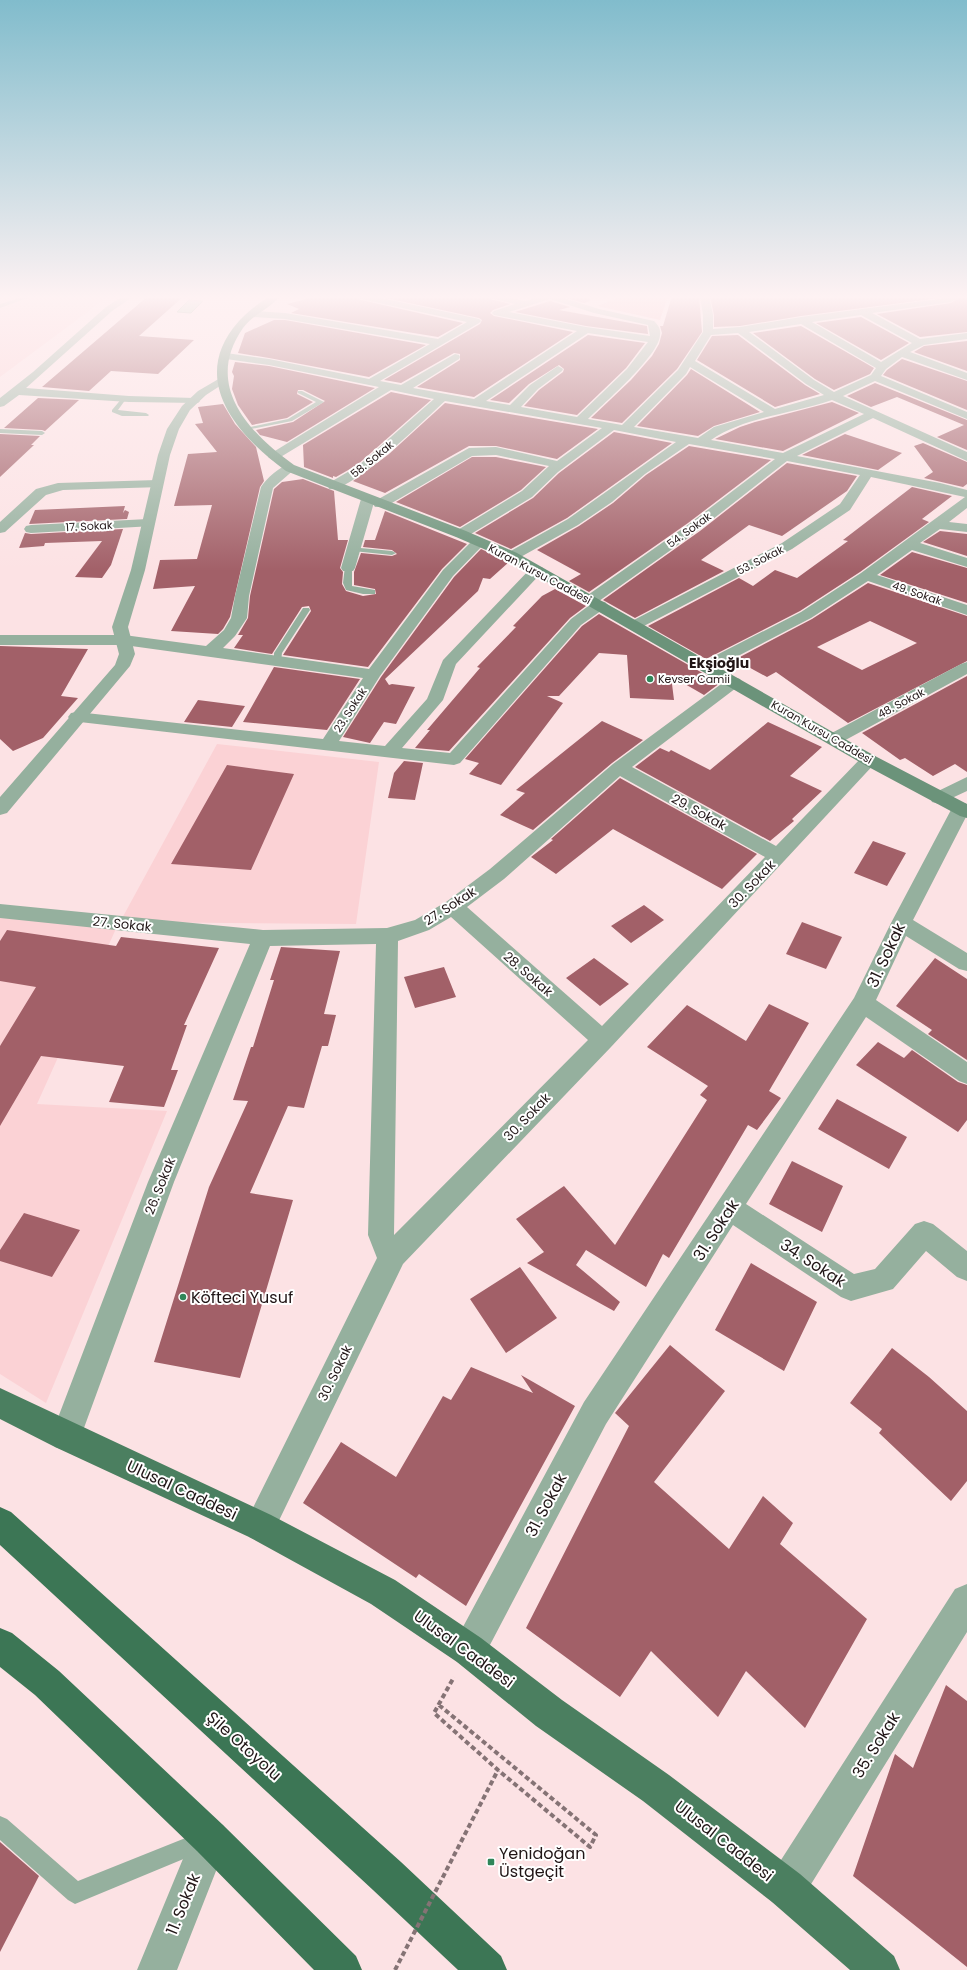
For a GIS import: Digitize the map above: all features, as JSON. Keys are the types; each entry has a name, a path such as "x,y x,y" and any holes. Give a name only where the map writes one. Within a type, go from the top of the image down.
{"highway":[{"name":"Şile Otoyolu","path":"0,1523 387,1876 487,1970"},
{"path":"0,1645 47,1683 210,1838 342,1970"}],"main road":[{"name":"Kuran Kursu Caddesi","path":"224,388 228,400 248,429 274,457 290,468 374,502 461,534 512,556 595,602 869,760 956,806"},
{"name":"Ulusal Caddesi","path":"0,1403 66,1436 260,1526 383,1592 469,1650 549,1713 656,1788 786,1888 880,1970"}],"street":[{"path":"0,404 19,388"},
{"path":"0,809 122,666 127,654 120,627 138,570 164,455 173,429 186,408 210,388"},
{"path":"274,457 386,388"},
{"path":"398,388 580,420 685,441 785,457 940,487 967,494"},
{"path":"477,402 496,388"},
{"path":"513,409 533,388"},
{"path":"580,420 612,388"},
{"path":"624,429 666,388"},
{"path":"732,388 773,413"},
{"path":"820,388 834,396 967,457"},
{"path":"699,443 718,430 834,396 851,388"},
{"path":"901,388 967,416"},
{"path":"16,391 122,399 194,401"},
{"name":"58. Sokak","path":"334,486 362,469 443,397"},
{"name":"54. Sokak","path":"389,752 454,759 595,602 785,457 873,414"},
{"path":"461,534 528,494 560,465 611,427"},
{"path":"512,556 573,522 607,499 641,471 685,441"},
{"path":"348,568 353,550 374,502 469,452 496,451 560,465"},
{"path":"210,651 230,632 239,618 242,596 267,487 272,481 290,468"},
{"name":"53. Sokak","path":"635,625 787,546 845,507 867,474"},
{"path":"0,529 41,492 49,488 63,486 157,484"},
{"path":"707,666 806,615 866,576 908,544 937,525 967,501"},
{"name":"17. Sokak","path":"31,529 148,523"},
{"path":"937,525 967,528"},
{"name":"23. Sokak","path":"328,745 373,675 448,573 479,542"},
{"path":"908,544 967,563"},
{"path":"77,718 389,752 435,700 449,663 537,570"},
{"name":"49. Sokak","path":"866,576 967,610"},
{"path":"0,640 124,640 373,675"},
{"name":"48. Sokak","path":"834,739 967,667"},
{"name":"27. Sokak","path":"0,911 263,938 387,936 422,925 452,908 498,874 619,768 734,682"},
{"name":"30. Sokak","path":"260,1526 393,1255 603,1040 869,760"},
{"name":"29. Sokak","path":"619,768 778,856"},
{"path":"956,806 967,783"},
{"name":"31. Sokak","path":"469,1650 596,1413 863,1003 956,806"},
{"name":"28. Sokak","path":"452,908 603,1040"},
{"path":"901,923 967,963"},
{"path":"387,936 381,1234 392,1259"},
{"name":"26. Sokak","path":"66,1436 161,1182 263,938"},
{"path":"863,1003 967,1074"},
{"name":"34. Sokak","path":"730,1208 851,1288 883,1280 924,1233 967,1268"},
{"name":"35. Sokak","path":"786,1888 967,1601"},
{"name":"11. Sokak","path":"157,1970 210,1838"}],"lane":[{"path":"248,429 290,420 321,402 300,392"},
{"path":"122,399 116,405 114,411 122,414 146,415"},
{"path":"0,431 42,433"},
{"path":"353,550 392,553"},
{"path":"348,568 347,583 349,588 363,592 372,592"},
{"path":"277,661 278,653 306,610"},
{"path":"0,1826 75,1893 210,1838"}],"path":[{"path":"439,1705 596,1835 590,1847 498,1770 434,1713 469,1650"},
{"path":"395,1970 498,1770"}],"shaded area":[{"path":"217,744 379,762 356,924 119,922 37,1104 167,1111 46,1403 0,1374 0,914 120,922"}],"building":[{"path":"53,388 92,388 89,391"},
{"path":"375,388 287,442 260,435 256,430 293,422 325,401 303,390 298,390 297,394 313,402 287,418 252,425 238,405 232,389"},
{"path":"422,388 488,388 474,397"},
{"path":"508,388 525,388 509,403 490,400"},
{"path":"542,388 605,388 577,415 524,406"},
{"path":"623,388 658,388 622,423 591,418"},
{"path":"674,388 721,388 760,412 714,426 698,436 637,426"},
{"path":"743,388 810,388 820,394 775,407"},
{"path":"864,388 887,388 967,420 967,450 937,437 964,425 897,397 871,407 847,396"},
{"path":"914,388 967,388 967,410"},
{"path":"391,392 431,400 357,465 336,477 333,476 333,478 304,467 303,445"},
{"path":"38,398 79,400 45,431 4,428"},
{"path":"832,402 859,413 783,451 715,439 740,427 755,422"},
{"path":"445,403 598,429 557,459 496,446 469,446 385,493 353,481 389,454"},
{"path":"223,404 235,424 256,447 264,481 260,487 230,617 223,629 218,634 171,631 195,586 153,589 160,560 197,559 212,505 174,506 188,454 217,452 195,424 203,423 198,407"},
{"path":"614,432 672,443 567,518 511,549 475,533 533,498 559,473"},
{"path":"0,434 40,436 31,445 34,445 0,477"},
{"path":"845,434 902,453 878,470 802,455"},
{"path":"923,443 967,462 967,484 963,487 924,478 933,472 914,446"},
{"path":"689,446 771,460 688,523 589,592 569,581 581,574 537,550 579,526 613,503 646,475"},
{"path":"472,457 496,457 546,467 521,490 460,527 396,502"},
{"path":"787,463 857,476 847,491 782,536 749,525 701,560 724,571 635,618 603,600 700,531"},
{"path":"303,479 334,491 338,540 348,540 340,568 343,572 342,584 346,591 363,596 376,594 375,589 354,585 354,572 361,553 392,556 397,554 392,550 363,547 365,540 375,540 385,511 467,544 442,569 368,667 283,655 311,611 309,606 302,607 272,654 234,648 243,635 238,635 248,618 250,596 274,489 282,482"},
{"path":"912,487 952,496 922,519 929,522 860,572 800,611 706,659 648,626 739,578 753,586 775,570 797,578 848,541 843,540"},
{"path":"125,506 123,513 125,510 129,512 127,519 29,524 35,510"},
{"path":"123,529 111,565 102,578 75,577 102,541 45,543 44,546 19,548 25,533 31,534"},
{"path":"940,531 967,534 967,556 923,542"},
{"path":"481,549 509,562 490,579 483,578 478,591 385,679 389,685 392,684 415,687 396,724 384,722 370,743 343,737 381,677 454,577"},
{"path":"912,552 967,568 967,603 880,575"},
{"path":"868,583 967,616 967,661 848,723 776,672 767,677 743,664 732,673 721,667 812,619","holes":["870,621 917,643 862,670 817,647"]},
{"path":"555,589 586,606 570,618 449,751 415,748 430,730 427,730 480,668 477,667 516,627 513,626 542,596"},
{"path":"599,614 720,683 704,695 671,676 674,700 630,698 627,655 599,653 559,696 547,696 563,703 501,785 469,774 479,763 465,759 582,626"},
{"path":"0,646 88,649 61,696 78,698 43,738 13,751 0,739"},
{"path":"274,667 360,679 327,730 243,722"},
{"path":"967,676 967,772 955,764 933,776 905,758 900,760 862,733"},
{"path":"198,700 245,706 232,727 184,722"},
{"path":"602,721 643,740 612,763 533,830 500,815 525,793 516,790"},
{"path":"768,722 822,747 790,776 822,791 792,819 794,821 770,841 635,767 660,748 669,752 671,750 710,770"},
{"path":"404,761 423,763 415,800 388,798 394,773"},
{"path":"227,765 294,774 251,870 171,864"},
{"path":"620,778 757,854 722,889 613,829 556,874 531,857 553,840 551,839"},
{"path":"873,841 906,853 887,886 854,873"},
{"path":"644,905 664,920 631,943 611,926"},
{"path":"802,922 842,937 826,969 786,954"},
{"path":"7,930 116,946 121,937 219,948 184,1025 187,1025 171,1070 178,1070 164,1107 109,1102 124,1066 41,1056 0,1126 0,1046 36,987 0,981 0,941"},
{"path":"281,947 340,951 324,1014 336,1015 328,1046 322,1046 304,1108 288,1106 250,1193 293,1200 240,1378 154,1362 209,1187 248,1101 233,1100 251,1047 253,1047 274,980 270,980"},
{"path":"594,958 629,984 600,1006 566,978"},
{"path":"935,958 967,979 967,1060 928,1034 932,1030 896,1006"},
{"path":"444,967 456,997 415,1008 404,977"},
{"path":"769,1004 809,1023 769,1091 781,1098 757,1130 748,1125 669,1258 663,1254 646,1287 586,1250 576,1265 620,1302 614,1311 527,1263 544,1252 516,1219 564,1186 615,1245 707,1100 700,1095 708,1086 647,1047 687,1005 746,1041"},
{"path":"878,1042 904,1058 912,1050 958,1082 967,1085 967,1120 958,1132 856,1065"},
{"path":"837,1099 907,1137 889,1169 818,1129"},
{"path":"792,1161 843,1186 822,1232 769,1204"},
{"path":"24,1213 80,1230 52,1277 0,1261 0,1250"},
{"path":"751,1263 817,1302 784,1371 715,1330"},
{"path":"520,1267 557,1318 506,1353 470,1299"},
{"path":"670,1345 725,1391 654,1482 729,1549 763,1496 793,1523 780,1544 867,1619 805,1728 746,1671 718,1717 651,1651 620,1697 526,1628 629,1426 615,1413"},
{"path":"892,1348 929,1377 967,1411 967,1481 951,1501 879,1433 882,1429 850,1403"},
{"path":"471,1367 533,1393 521,1375 575,1406 466,1606 419,1574 416,1578 303,1503 341,1442 396,1477 443,1396 451,1400"},
{"path":"946,1685 967,1701 967,1967 853,1876 895,1754 913,1768"},
{"path":"0,1842 39,1876 0,1952"}],"place":[{"name":"Kevser Camii","path":"650,679"},
{"name":"Köfteci Yusuf","path":"183,1297"},
{"name":"Yenidoğan Üstgeçit","path":"491,1862"}],"district":[{"name":"Ekşioğlu","path":"719,663"}]}
